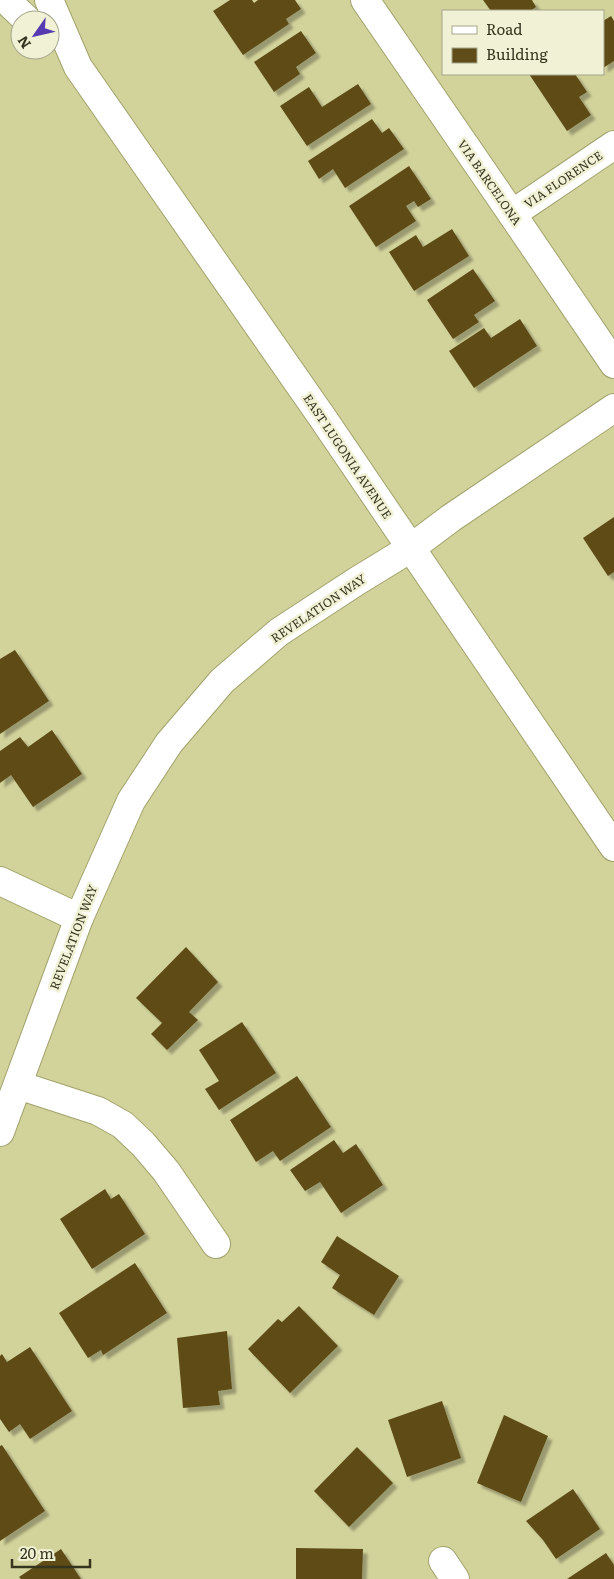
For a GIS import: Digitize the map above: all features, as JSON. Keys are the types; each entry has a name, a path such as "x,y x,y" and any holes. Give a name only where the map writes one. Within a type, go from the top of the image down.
{"street":[{"path":"6,0 17,10"},
{"name":"EAST LUGONIA AVENUE","path":"49,0 78,67 322,417 614,847"},
{"name":"VIA BARCELONA","path":"365,0 614,364"},
{"name":"EAST LUGONIA AVENUE","path":"60,50 78,67"},
{"name":"VIA FLORENCE","path":"512,214 614,145"},
{"name":"REVELATION WAY","path":"0,1132 79,918 131,801 169,743 222,681 279,632 411,548 451,518 614,408"},
{"path":"0,881 79,918"},
{"path":"18,1085 98,1111 123,1125 143,1144 166,1171 216,1244"}],"building":[{"path":"230,0 252,0 254,3 258,0 295,0 301,9 286,19 289,24 243,55 213,11"},
{"path":"483,0 532,0 536,7 532,10 490,10"},
{"path":"611,16 614,21 614,61 604,67 604,20"},
{"path":"301,31 316,53 296,67 300,74 274,92 254,62"},
{"path":"530,75 576,75 587,92 579,97 591,115 567,131"},
{"path":"358,84 371,104 307,146 280,106 309,87 322,107"},
{"path":"372,119 382,133 389,128 404,149 345,188 333,169 319,179 308,161"},
{"path":"409,166 431,199 418,207 414,201 406,206 416,221 376,247 349,206"},
{"path":"452,229 469,256 414,291 389,252 416,235 423,247"},
{"path":"473,269 495,301 474,315 479,322 453,339 427,300"},
{"path":"520,319 537,346 474,388 449,351 484,328 491,338"},
{"path":"614,517 614,572 608,576 583,538"},
{"path":"15,650 49,701 0,734 0,659"},
{"path":"52,730 82,774 33,807 11,775 0,783 0,751 20,737 28,747"},
{"path":"186,947 218,982 189,1012 198,1020 167,1050 151,1034 162,1023 136,998"},
{"path":"242,1022 276,1073 219,1110 205,1089 219,1081 199,1050"},
{"path":"297,1076 331,1127 280,1161 273,1151 256,1162 230,1120"},
{"path":"334,1140 343,1153 356,1144 383,1185 341,1213 320,1182 305,1191 290,1170"},
{"path":"105,1189 111,1199 119,1194 145,1234 92,1269 60,1219"},
{"path":"337,1236 399,1276 374,1315 332,1288 340,1275 321,1262"},
{"path":"135,1263 167,1313 103,1355 101,1350 88,1358 59,1313"},
{"path":"299,1306 338,1346 290,1393 248,1349 278,1319 282,1322"},
{"path":"227,1331 232,1389 218,1391 220,1405 183,1408 177,1338"},
{"path":"30,1347 72,1411 30,1439 20,1424 9,1432 0,1419 0,1356 2,1354 7,1362"},
{"path":"442,1401 461,1458 407,1477 388,1420"},
{"path":"504,1415 548,1436 521,1502 477,1483"},
{"path":"2,1445 45,1511 0,1541 0,1446"},
{"path":"357,1447 393,1483 349,1527 314,1491"},
{"path":"573,1489 600,1529 556,1559 543,1540 526,1521"},
{"path":"296,1548 363,1549 362,1579 296,1579"},
{"path":"61,1549 81,1579 21,1579 19,1577"},
{"path":"606,1553 614,1565 614,1579 567,1579"}]}
